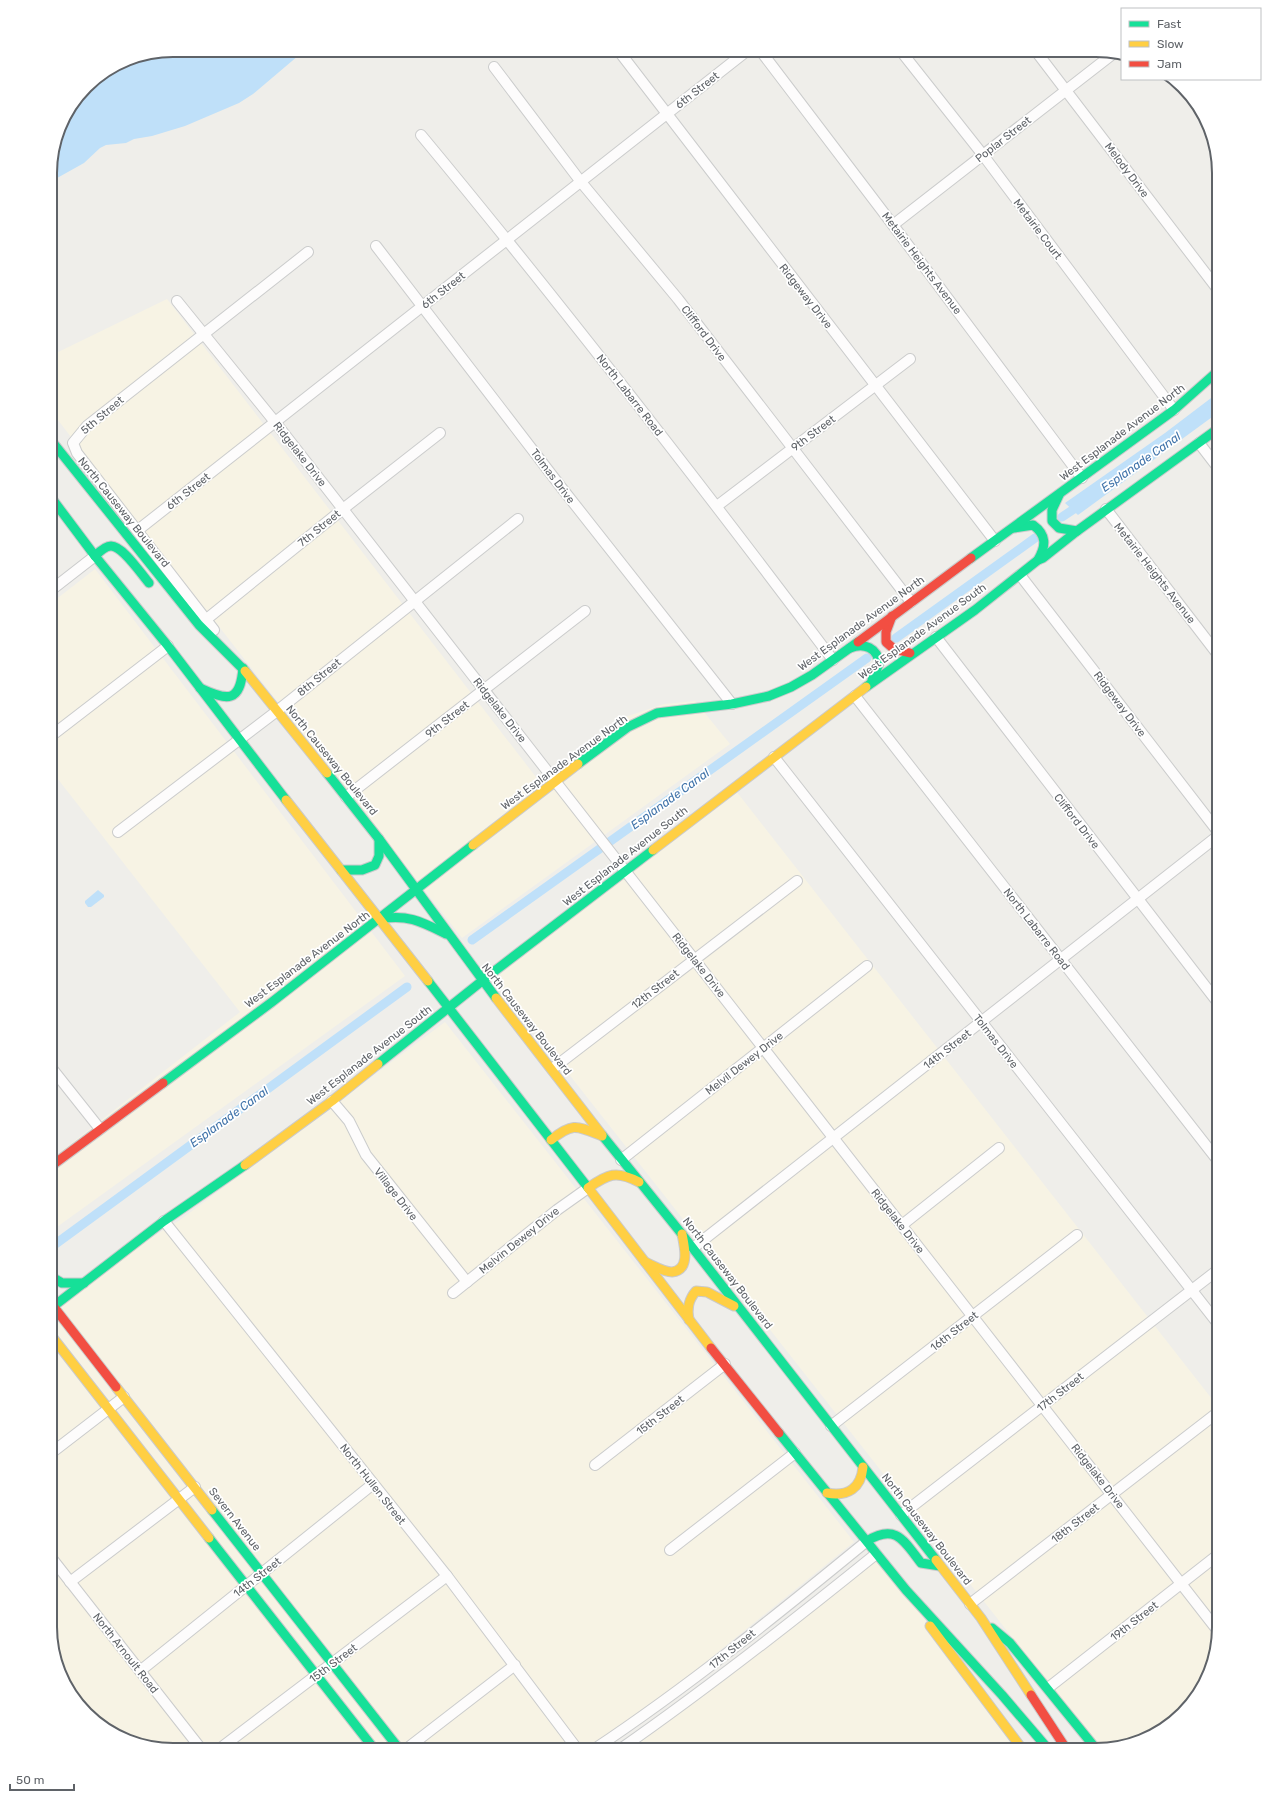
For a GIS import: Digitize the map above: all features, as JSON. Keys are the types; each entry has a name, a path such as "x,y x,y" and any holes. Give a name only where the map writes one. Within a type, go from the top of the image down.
{"main road":[{"name":"West Esplanade Avenue North","path":"57,1162 272,1002 555,781 628,727 657,713 732,704 769,696 792,687 812,675 1174,410 1212,376"},
{"name":"West Esplanade Avenue South","path":"57,1302 84,1283 164,1221 234,1173 332,1101 482,981 855,696 871,681 910,653 936,637 1038,560 1043,558 1106,509 1212,433"},
{"name":"North Causeway Boulevard","path":"57,447 91,491 203,622"},
{"path":"1060,494 1051,510 1053,522 1057,527 1064,530 1077,531"},
{"path":"57,505 95,556 168,646 198,687 449,1007 689,1320 906,1590 1002,1695 1042,1743"},
{"path":"1012,528 1033,525 1040,529 1044,535 1045,543 1038,560"},
{"path":"95,556 107,547 114,546 120,549 156,592"},
{"path":"892,616 885,636 887,644 893,650 910,653"},
{"path":"181,617 203,622"},
{"path":"849,648 861,644 868,647 877,656 879,662 877,671 871,681"},
{"name":"North Causeway Boulevard","path":"232,658 277,711 379,839 482,981 552,1069 621,1160 682,1233 740,1310 981,1618 1062,1743"},
{"path":"198,687 218,697 228,698 235,695 242,682 242,668"},
{"path":"341,870 363,870 373,868 379,860 379,839"},
{"path":"380,919 401,915 413,918 449,936"},
{"path":"551,1140 569,1126 577,1127 602,1136"},
{"path":"588,1188 607,1176 618,1174 627,1175 640,1183"},
{"path":"644,1261 671,1272 683,1267 686,1261 686,1250 682,1233"},
{"path":"57,1281 64,1284 84,1283"},
{"path":"689,1320 689,1301 696,1291 707,1292 740,1310"},
{"name":"Severn Avenue","path":"57,1313 195,1487 395,1743"},
{"path":"57,1343 370,1743"},
{"path":"827,1493 843,1495 856,1488 863,1475 863,1467"},
{"path":"867,1541 876,1534 884,1532 895,1533 921,1563 940,1566"},
{"path":"906,1590 942,1644 1018,1743"},
{"name":"North Causeway Boulevard","path":"981,1618 1010,1643 1048,1688 1091,1743"}],"street":[{"name":"Ridgeway Drive","path":"623,57 875,386 996,541"},
{"name":"6th Street","path":"138,530 739,57"},
{"name":"Metairie Heights Avenue","path":"765,57 894,225 1082,478"},
{"name":"Metairie Court","path":"906,57 983,155 1174,410"},
{"name":"Melody Drive","path":"1040,57 1212,282"},
{"name":"Poplar Street","path":"894,225 1108,58"},
{"name":"Clifford Drive","path":"494,67 581,182 678,299 912,602"},
{"name":"North Labarre Road","path":"421,135 507,239 716,506 833,660"},
{"name":"Tolmas Drive","path":"376,246 561,487 732,704"},
{"name":"5th Street","path":"232,658 203,622 138,530 77,453 73,443 76,436 92,422 203,333 308,252"},
{"name":"Ridgelake Drive","path":"177,301 343,508 1212,1623"},
{"name":"9th Street","path":"716,506 910,359"},
{"name":"7th Street","path":"203,622 343,508 440,433"},
{"path":"1199,443 1212,460"},
{"name":"Metairie Heights Avenue","path":"1106,509 1212,647"},
{"name":"8th Street","path":"118,832 240,740 518,520"},
{"path":"57,586 95,556"},
{"name":"Ridgeway Drive","path":"1020,575 1212,825"},
{"name":"9th Street","path":"346,797 585,611"},
{"name":"Clifford Drive","path":"936,637 1212,995"},
{"path":"57,731 168,646"},
{"name":"North Labarre Road","path":"855,696 1212,1153"},
{"name":"Tolmas Drive","path":"774,757 1212,1317"},
{"name":"14th Street","path":"693,1248 1212,840"},
{"name":"12th Street","path":"552,1069 797,881"},
{"name":"Melvil Dewey Drive","path":"621,1160 867,966"},
{"path":"57,1075 100,1129"},
{"name":"Village Drive","path":"332,1101 349,1121 366,1155 467,1282"},
{"path":"902,1225 1000,1148"},
{"name":"Melvin Dewey Drive","path":"453,1293 557,1210 588,1188"},
{"name":"North Hullen Street","path":"164,1221 447,1576 573,1743"},
{"name":"16th Street","path":"831,1426 1077,1235"},
{"name":"17th Street","path":"901,1515 1212,1274"},
{"name":"15th Street","path":"595,1465 725,1364"},
{"path":"57,1449 124,1397"},
{"name":"18th Street","path":"970,1604 1212,1417"},
{"path":"670,1550 795,1453"},
{"name":"14th Street","path":"140,1671 374,1484"},
{"path":"70,1582 195,1487"},
{"name":"17th Street","path":"603,1743 714,1664 867,1541"},
{"name":"17th Street","path":"629,1743 669,1715 790,1623 876,1554"},
{"name":"19th Street","path":"1048,1688 1212,1560"},
{"name":"North Arnoult Road","path":"57,1565 197,1743"},
{"name":"15th Street","path":"227,1743 447,1576"},
{"path":"414,1743 515,1665"}],"shaded area":[{"path":"167,299 539,781 625,717 664,704 695,701 730,744 462,938 57,419 57,353"},
{"path":"95,569 405,976 57,1227 57,1155 240,1012 57,778 57,599"},
{"path":"736,791 1212,1399 1211,1643 1203,1672 1197,1685 1178,1709 1154,1728 1141,1734 1112,1742 1095,1743 494,979"},
{"path":"445,1022 854,1542 606,1743 165,1743 135,1737 121,1731 108,1724 81,1698 72,1685 66,1672 58,1643 57,1297 180,1220"},
{"path":"876,1554 1017,1743 627,1743"}],"water":[{"path":"297,57 253,94 239,103 185,126 152,136 134,139 126,143 106,145 100,148 84,163 57,178 57,165 61,143 72,115 81,102 96,86 115,72 135,63 157,58"},
{"path":"1212,397 1212,417 1078,515 1065,503 1165,433"},
{"path":"98,890 104,895 104,897 91,907 88,907 85,901"}],"waterway":[{"name":"Esplanade Canal","path":"1062,517 1083,503"},
{"name":"Esplanade Canal","path":"896,638 1035,538"},
{"name":"Esplanade Canal","path":"472,940 867,658"},
{"name":"Esplanade Canal","path":"57,1243 407,987"}],"traffic: fast":[{"path":"971,558 1174,410 1212,376"},
{"path":"866,687 975,610 1038,560 1043,558 1077,531 1212,433"},
{"path":"57,448 199,625 245,671"},
{"path":"1059,495 1052,510 1052,521 1059,528 1077,531"},
{"path":"57,505 95,556 168,646 286,800"},
{"path":"1014,528 1033,525 1038,529 1044,541 1043,550 1038,560"},
{"path":"95,556 107,547 116,547 126,555 149,583"},
{"path":"578,764 628,727 657,713 732,704 769,696 791,687 812,675 858,642"},
{"path":"850,648 855,646 865,646 873,650 876,654 879,664 872,680"},
{"path":"200,688 225,697 231,696 239,688 243,668"},
{"path":"327,773 379,839 496,998"},
{"path":"341,870 362,870 375,865 379,856 379,839"},
{"path":"163,1083 272,1002 473,845"},
{"path":"378,1064 492,973 653,850"},
{"path":"380,919 407,918 446,934"},
{"path":"428,981 589,1189"},
{"path":"602,1135 681,1233 936,1560"},
{"path":"57,1304 164,1221 245,1165"},
{"path":"57,1280 62,1283 84,1283"},
{"path":"779,1433 906,1590 1002,1695 1043,1743"},
{"path":"212,1510 395,1743"},
{"path":"867,1541 877,1536 892,1534 904,1542 921,1563 940,1566"},
{"path":"209,1538 370,1743"},
{"path":"992,1628 1010,1643 1091,1743"}],"traffic: slow":[{"path":"245,671 327,773"},
{"path":"653,850 866,687"},
{"path":"473,845 578,764"},
{"path":"286,800 428,981"},
{"path":"496,998 602,1135"},
{"path":"245,1165 332,1101 378,1064"},
{"path":"551,1140 558,1134 570,1128 581,1128 602,1136"},
{"path":"588,1188 601,1179 612,1175 624,1176 639,1182"},
{"path":"589,1189 711,1348"},
{"path":"645,1262 665,1271 672,1272 682,1267 685,1256 682,1234"},
{"path":"689,1320 689,1305 691,1298 696,1291 707,1292 734,1306"},
{"path":"57,1343 209,1538"},
{"path":"116,1387 212,1510"},
{"path":"827,1493 841,1494 852,1489 856,1486 862,1474 863,1467"},
{"path":"936,1560 981,1618 1031,1695"},
{"path":"930,1626 1018,1743"}],"traffic: jam":[{"path":"858,642 971,558"},
{"path":"892,616 886,632 886,642 894,649 910,653"},
{"path":"57,1162 163,1083"},
{"path":"57,1311 116,1387"},
{"path":"711,1348 779,1433"},
{"path":"1031,1695 1062,1743"}]}
